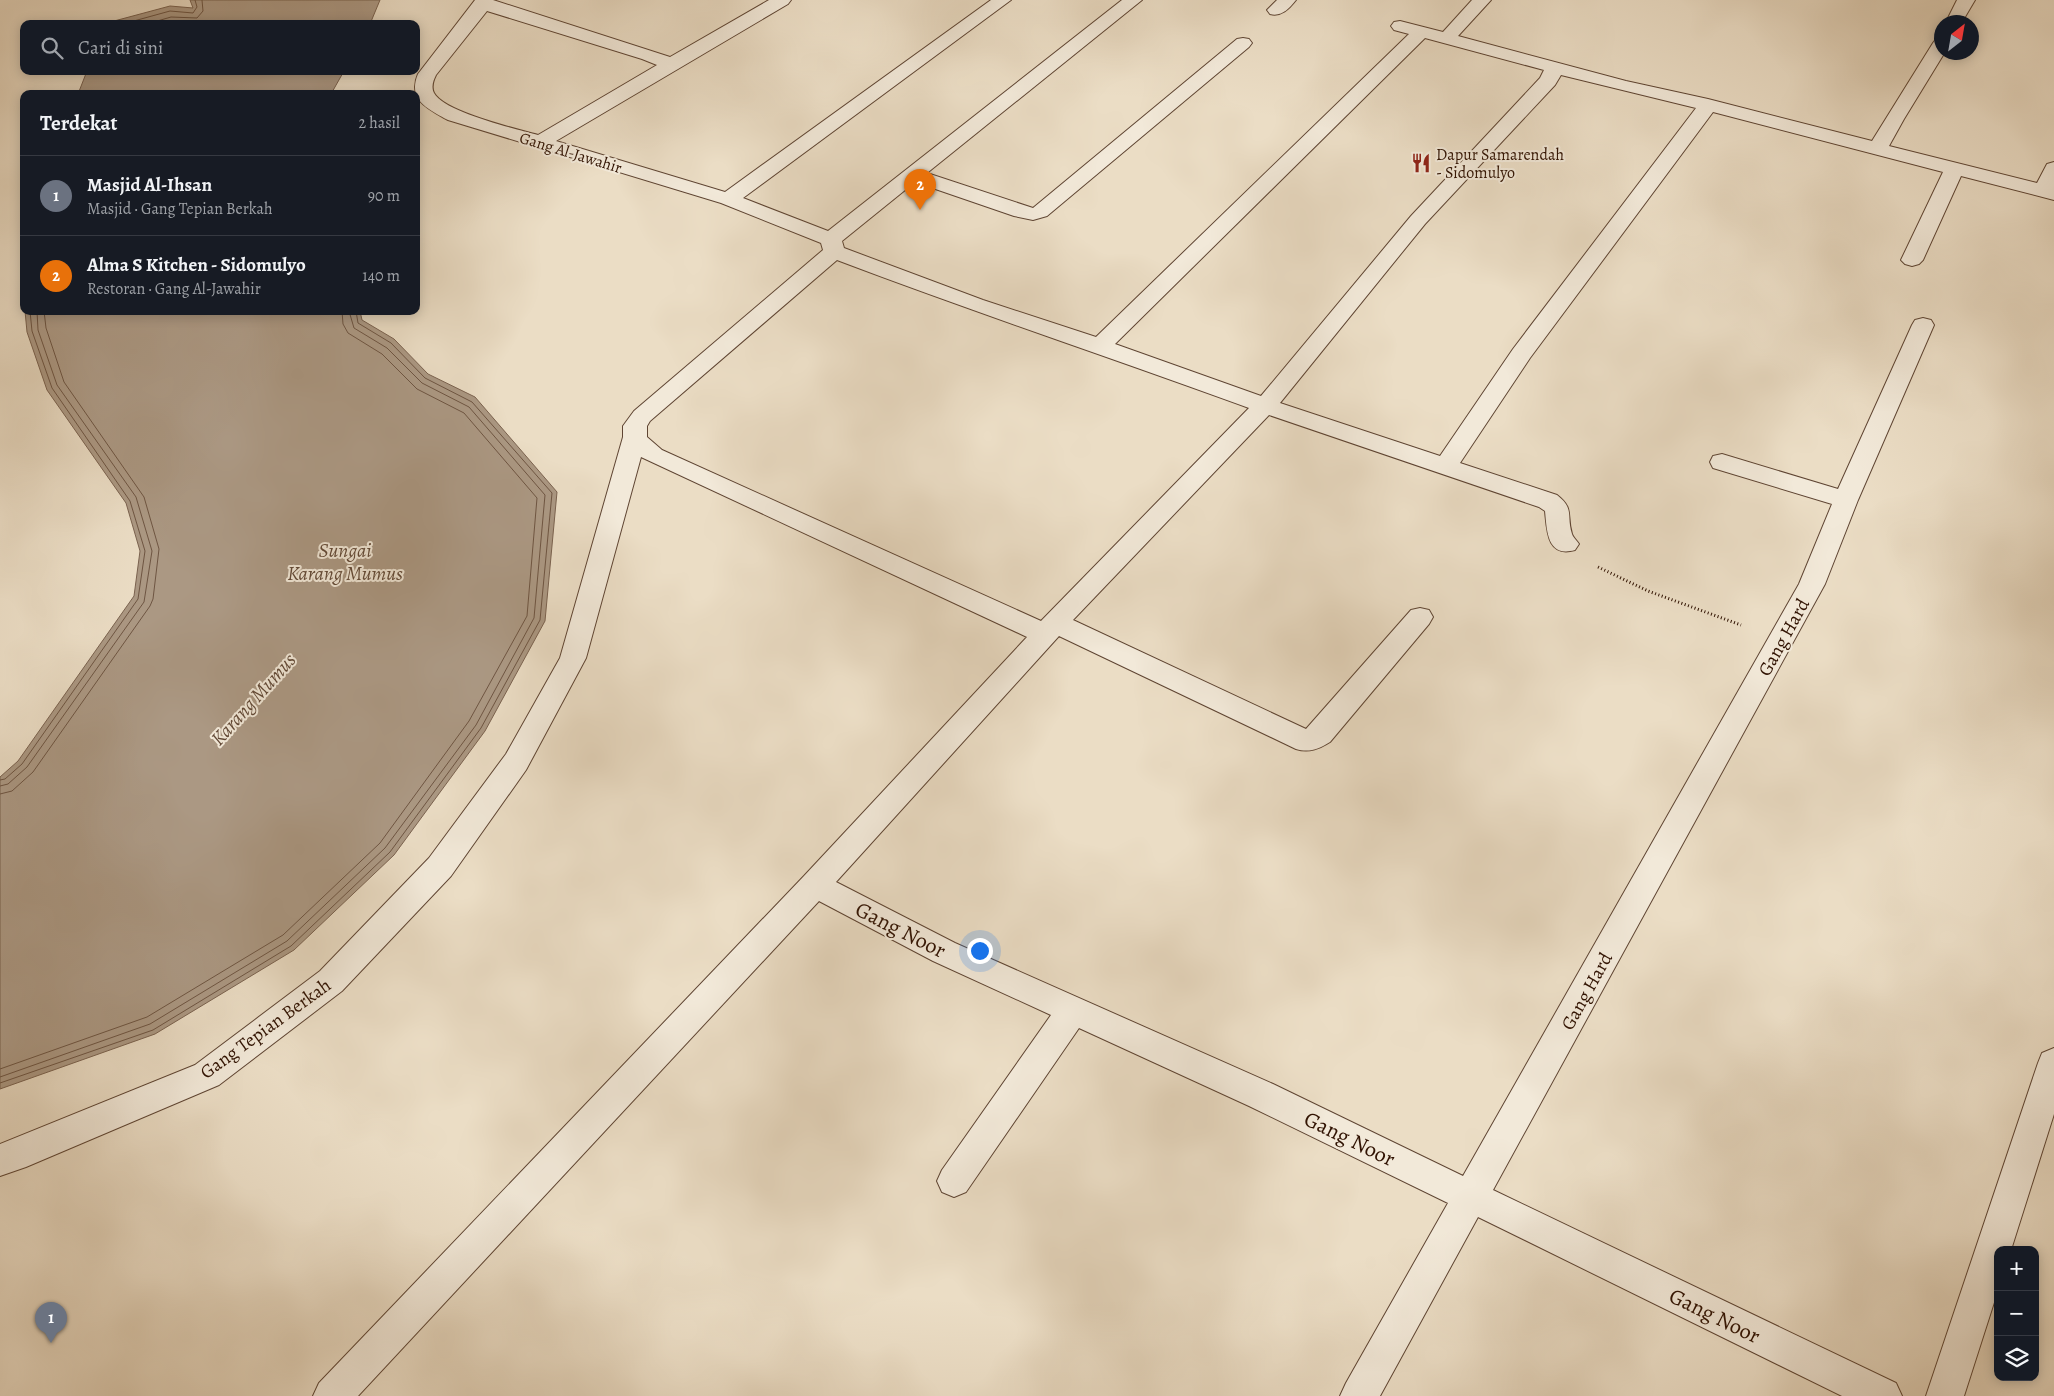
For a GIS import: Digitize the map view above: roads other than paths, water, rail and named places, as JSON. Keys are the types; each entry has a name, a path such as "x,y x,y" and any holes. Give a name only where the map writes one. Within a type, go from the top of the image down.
{"street":[{"path":"540,142 782,0"},
{"path":"728,199 1002,0"},
{"path":"1133,0 913,175 832,245 642,416 635,426 635,437 641,446 654,455 1306,741 1313,740 1320,734 1420,617"},
{"path":"1446,38 1482,0"},
{"path":"1958,15 1966,0"},
{"path":"484,2 648,54 671,64"},
{"name":"Gang Al-Jawahir","path":"484,2 427,74 423,86 427,96 435,105 456,116 728,199 974,305 1100,346 1265,406 1446,466 1553,504 1558,513 1560,536 1566,544"},
{"path":"1400,26 1555,68 2048,192 2054,168"},
{"path":"1100,346 1421,32"},
{"path":"913,175 1021,212 1034,214 1040,212 1051,206 1243,43"},
{"path":"1878,149 1894,119 1934,56"},
{"path":"332,1396 815,884 1050,629 1265,406 1418,220 1548,80 1555,68"},
{"path":"1446,466 1521,354 1708,105"},
{"path":"1912,260 1954,168"},
{"name":"Gang Hard","path":"1359,1396 1472,1197 1812,584 1846,500 1923,325"},
{"name":"Gang Tepian Berkah","path":"0,1160 14,1156 207,1075 331,981 440,868 516,762 573,658 635,437"},
{"path":"1722,462 1846,500"},
{"name":"Gang Noor","path":"815,884 944,952 1261,1095 1883,1396"},
{"path":"954,1181 1073,1010"},
{"path":"1946,1396 2054,1062"}],"water":[{"path":"190,0 380,0 372,20 118,20 170,6 193,8"},
{"path":"85,75 342,75 333,90 80,90"},
{"name":"Sungai Karang Mumus","path":"25,315 361,315 362,320 394,339 428,374 475,397 557,492 545,621 485,731 394,855 294,950 155,1034 0,1089 0,777 18,761 134,596 140,551 126,503 47,390 27,332"}],"place":[{"name":"Dapur Samarendah - Sidomulyo","path":"1421,163"},
{"name":"Alma S Kitchen - Sidomulyo","path":"920,210"},
{"name":"Masjid Al-Ihsan","path":"51,1343"}],"water label":[{"name":"Karang Mumus","path":"253,699"}]}
